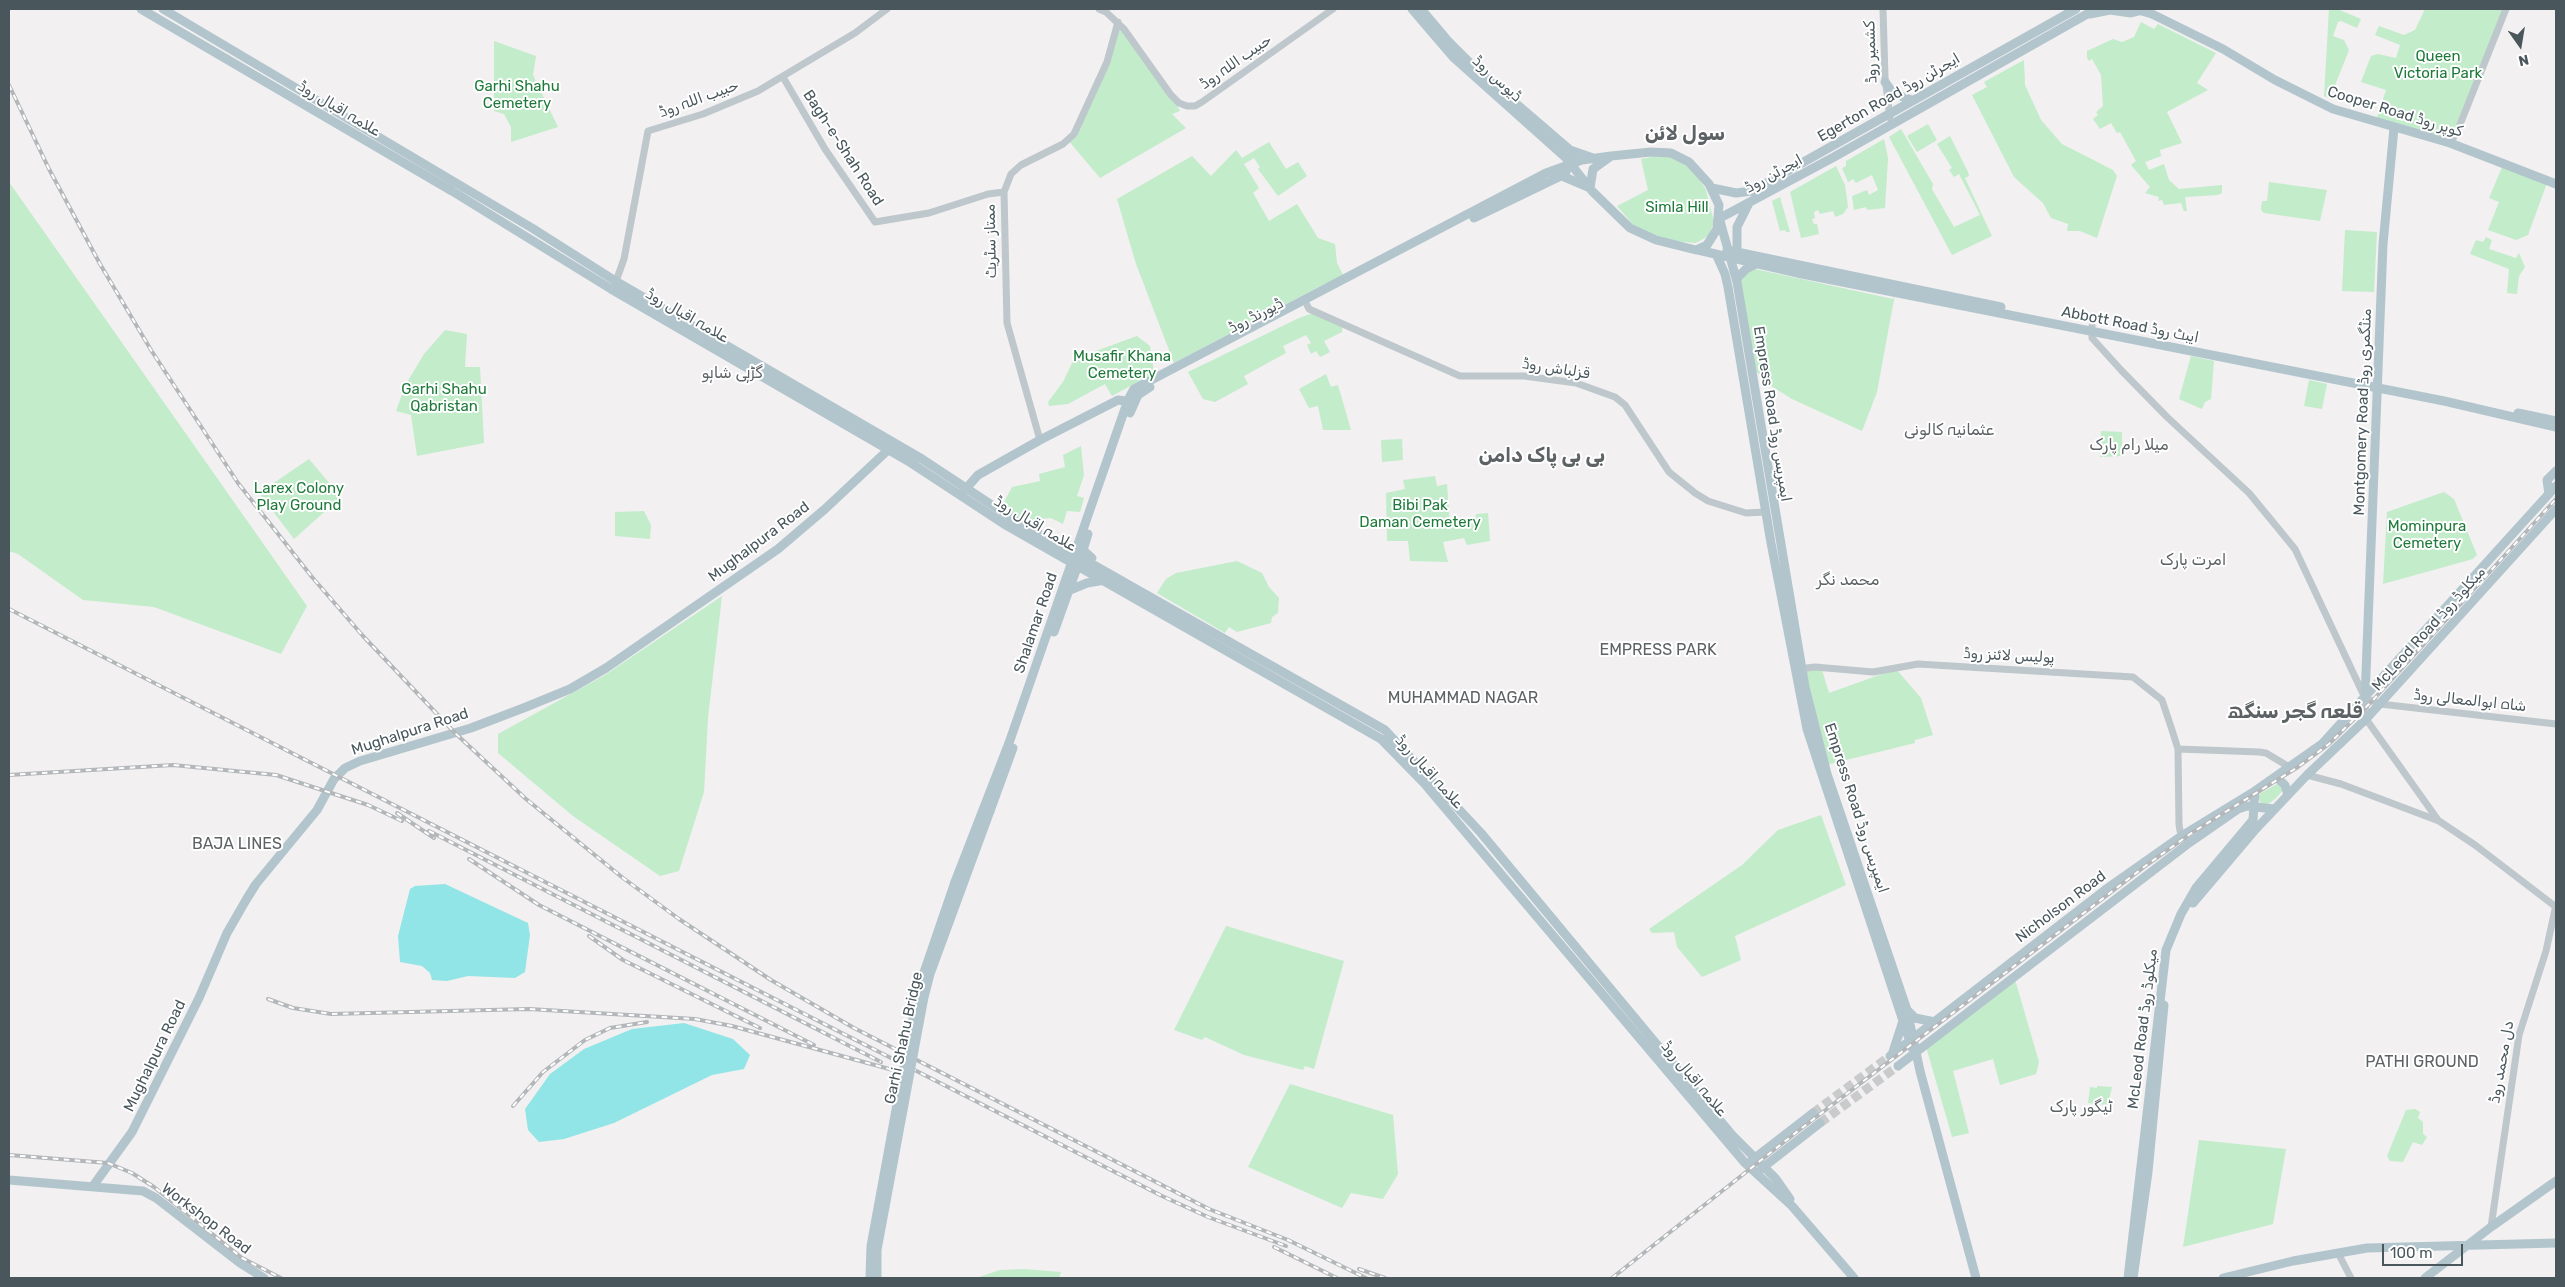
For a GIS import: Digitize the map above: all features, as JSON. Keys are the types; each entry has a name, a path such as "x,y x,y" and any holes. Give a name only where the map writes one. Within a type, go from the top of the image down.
{"main road":[{"name":"علامہ اقبال روڈ","path":"141,9 614,285 792,383 964,491 1004,524 1106,580 1371,732 1396,752 1751,1161 1788,1194 1792,1206 1854,1278"},
{"name":"علامہ اقبال روڈ","path":"164,9 532,228 614,285 788,392 1363,716 1391,734 1493,847 1751,1161"},
{"name":"ڈیوس روڈ","path":"1412,9 1425,27 1454,58 1571,164 1590,188"},
{"name":"ڈیوس روڈ","path":"1421,9 1448,41 1478,71 1570,150 1593,158"},
{"name":"Egerton Road ایجرٹن روڈ","path":"1712,188 1736,193 1752,191 2076,9"},
{"name":"Egerton Road ایجرٹن روڈ","path":"1893,123 2096,9"},
{"path":"2085,15 2110,10 2131,12 2143,10"},
{"name":"Cooper Road کوپر روڈ","path":"2143,10 2223,49 2319,104 2394,128 2454,144 2556,184"},
{"path":"246,70 252,62"},
{"path":"1885,82 1894,93 1911,100"},
{"name":"ایجرٹن روڈ","path":"1720,219 1893,123"},
{"name":"Montgomery Road منٹگمری روڈ","path":"2365,698 2383,244 2394,128"},
{"path":"1570,150 1571,164"},
{"path":"1562,176 1590,188 1618,218 1635,232 1672,245 1698,250 1710,242 1720,219 1719,205 1712,188 1697,168 1681,156 1671,152 1611,156 1593,169 1590,188"},
{"name":"ڈیورنڈ روڈ","path":"1134,389 1546,173 1593,158 1611,156"},
{"name":"ڈیورنڈ روڈ","path":"1105,570 1101,563 1084,553 1084,547 1131,401 1141,392 1307,305 1562,176 1567,172 1571,164"},
{"path":"1735,257 1739,220 1749,203"},
{"name":"Empress Road ایمپریس روڈ","path":"1720,219 1735,257 1736,279 1807,729 1903,1021 1912,1040"},
{"name":"Abbott Road ایبٹ روڈ","path":"1698,250 2556,420"},
{"name":"Empress Road ایمپریس روڈ","path":"1716,254 1727,282 1765,512 1798,669 1827,774 1907,1010 1915,1052 1976,1278"},
{"name":"Abbott Road ایبٹ روڈ","path":"1735,257 1757,264 1898,290"},
{"path":"1736,279 1746,269 1757,264"},
{"path":"788,392 792,383"},
{"name":"Abbott Road ایبٹ روڈ","path":"2377,386 2556,427"},
{"name":"Shalamar Road","path":"986,810 1070,590 1075,564 1134,389"},
{"name":"ڈیورنڈ روڈ","path":"964,491 978,474 1040,440 1114,402 1131,401"},
{"name":"Mughalpura Road","path":"93,1186 132,1132 199,998 227,933 246,900 256,884 317,810 334,779 345,768 360,761 489,721 570,689 606,668 778,549 825,509 888,450"},
{"path":"2549,494 2548,480 2556,471"},
{"name":"McLeod Road میکلوڈ روڈ","path":"2134,1278 2160,997 2166,950 2172,930 2196,888 2250,825 2255,815 2255,791 2291,768 2322,744 2556,486"},
{"name":"McLeod Road میکلوڈ روڈ","path":"2128,1278 2166,984 2178,928 2197,898 2274,809 2366,719 2556,509"},
{"path":"1061,556 1066,579"},
{"name":"Shalamar Road","path":"986,810 1066,579 1075,564"},
{"path":"1070,590 1087,582 1106,580"},
{"path":"1156,610 1160,601"},
{"path":"2276,777 2285,784 2288,795"},
{"name":"Nicholson Road","path":"1898,1066 2186,839 2255,791"},
{"name":"Nicholson Road","path":"1903,1021 1891,1056 2104,890 2238,809 2247,806 2255,807"},
{"path":"2255,807 2274,809"},
{"name":"Garhi Shahu Bridge","path":"870,1278 871,1246 918,990 955,882 986,810"},
{"name":"Garhi Shahu Bridge","path":"877,1278 877,1250 924,997 930,974 986,810"},
{"path":"1907,1010 1915,1018 1935,1022"},
{"path":"1751,1161 1813,1113"},
{"path":"1761,1170 1820,1123"},
{"name":"Workshop Road","path":"9,1180 134,1188 148,1192 240,1263 264,1278"},
{"path":"2425,1278 2491,1227 2556,1181"},
{"path":"2223,1278 2293,1261 2367,1248 2556,1243"}],"street":[{"name":"حبیب اللہ روڈ","path":"614,285 624,258 648,132 703,114 758,91 871,23 888,9"},
{"name":"حبیب اللہ روڈ","path":"1099,9 1118,22 1171,95 1179,103 1195,106 1333,9"},
{"name":"کشمیر روڈ","path":"1883,9 1885,82 1888,114 1893,123"},
{"path":"2454,144 2456,134 2506,9"},
{"name":"ممتاز سٹریٹ","path":"1040,440 1007,322 1004,192 1011,174 1021,165 1063,144 1074,134 1107,62 1118,22"},
{"name":"Bagh-e-Shah Road","path":"783,77 825,149 875,222 929,212 988,194 1004,192"},
{"name":"قزلباش روڈ","path":"1307,305 1309,309 1460,376 1524,376 1576,384 1615,397 1625,405 1669,472 1695,493 1708,501 1746,513 1765,512"},
{"path":"2091,329 2092,338 2160,410 2249,493 2295,549 2365,698 2366,719 2439,821"},
{"name":"پولیس لائنز روڈ","path":"1798,669 1815,667 1873,672 1918,664 2134,677 2162,700 2178,749 2179,824 2186,839"},
{"name":"شاہ ابوالمعالی روڈ","path":"2365,698 2380,704 2556,724"},
{"path":"2178,749 2266,753 2291,768"},
{"path":"2307,775 2342,784 2439,821 2475,845 2556,906"},
{"name":"دل محمد روڈ","path":"2491,1227 2519,1035 2546,951 2556,906"},
{"path":"2338,1254 2350,1278"}],"green space":[{"path":"2329,9 2337,9 2361,19 2357,28 2341,21 2338,22 2333,36 2344,40 2349,50 2330,98 2324,96"},
{"name":"Queen Victoria Park","path":"2425,9 2506,9 2452,143 2375,123 2386,90 2361,82 2371,56 2378,54 2396,58 2400,45 2375,35 2379,26 2404,35 2415,30"},
{"path":"1118,22 1171,95 1180,111 1172,114 1186,128 1100,178 1068,140 1097,87"},
{"path":"2141,22 2154,29 2158,24 2216,53 2197,83 2208,90 2167,112 2182,143 2160,150 2161,156 2145,162 2149,170 2164,164 2169,180 2179,189 2222,185 2222,193 2218,195 2185,197 2187,211 2184,211 2181,203 2164,205 2162,200 2158,201 2159,197 2145,193 2150,187 2131,165 2136,161 2120,132 2117,133 2111,123 2100,129 2093,119 2098,115 2096,112 2103,106 2101,75 2092,59 2089,61 2087,58 2087,51 2113,39 2122,42 2134,37"},
{"name":"Garhi Shahu Cemetery","path":"494,41 536,56 533,75 558,127 511,142 511,127 504,114 494,111"},
{"path":"2024,60 2025,85 2041,120 2062,144 2113,170 2117,176 2097,238 2080,231 2067,231 2068,224 2051,218 2043,203 2014,177 1972,95 1987,87 1984,82"},
{"path":"1928,124 1937,140 1917,152 1907,136"},
{"path":"1901,129 1933,184 1932,189 1954,227 1980,215 1959,174 1954,177 1949,170 1952,168 1937,144 1950,136 1968,172 1969,176 1965,178 1992,236 1952,255 1889,137"},
{"path":"1884,139 1888,158 1885,208 1867,210 1866,207 1854,210 1852,196 1867,190 1869,195 1878,190 1872,175 1856,183 1853,179 1848,182 1842,168 1846,166 1846,161"},
{"path":"1269,142 1286,169 1298,162 1307,176 1278,196 1258,169 1260,167 1254,158 1244,164 1259,188 1253,193 1269,221 1297,204 1318,238 1335,244 1337,263 1345,279 1324,284 1174,363 1136,264 1117,199 1192,156 1211,176 1236,150 1242,158"},
{"name":"Simla Hill","path":"1670,156 1688,165 1706,190 1714,222 1709,235 1696,243 1672,241 1636,228 1617,206 1648,190 1641,159"},
{"path":"2503,165 2547,183 2528,235 2516,240 2488,230 2499,202 2489,198"},
{"path":"1836,166 1845,185 1848,207 1843,214 1835,217 1833,211 1820,214 1818,210 1814,212 1815,218 1812,219 1814,224 1817,224 1819,234 1801,238 1790,192"},
{"path":"9,182 307,606 281,654 154,607 83,600 18,554 9,551"},
{"path":"2269,182 2327,190 2320,221 2264,213 2261,210 2262,201 2267,201"},
{"path":"1780,197 1790,232 1780,231 1772,201"},
{"path":"2345,230 2377,232 2374,292 2342,291"},
{"path":"2486,237 2492,240 2489,249 2516,258 2519,253 2525,267 2519,276 2517,294 2507,293 2509,269 2470,254 2476,240 2483,242"},
{"path":"1755,269 1893,299 1895,294 1877,392 1862,431 1792,399 1768,384 1755,370 1740,276"},
{"path":"1316,312 1343,323 1342,332 1324,341 1330,352 1320,357 1316,351 1311,354 1307,345 1311,343 1306,335 1283,346 1286,353 1244,376 1248,384 1215,402 1203,399 1188,372 1299,318"},
{"name":"Garhi Shahu Qabristan","path":"445,330 467,334 465,367 480,367 484,443 417,456 411,415 396,411 406,384 424,354"},
{"name":"Musafir Khana Cemetery","path":"1137,336 1150,346 1154,373 1112,396 1105,384 1068,404 1049,406 1048,402 1063,382 1074,359"},
{"path":"2191,356 2214,361 2211,399 2205,402 2202,409 2179,399"},
{"path":"1326,374 1331,387 1338,385 1351,430 1323,430 1318,406 1309,408 1299,389"},
{"path":"2309,380 2327,384 2322,409 2304,406"},
{"path":"2101,431 2122,432 2122,456 2100,457"},
{"path":"1402,439 1403,460 1382,462 1381,440"},
{"path":"1081,446 1084,475 1077,496 1084,498 1080,512 1067,511 1063,524 1051,518 1041,519 1034,528 1001,508 1012,487 1040,481 1039,474 1065,467 1063,455"},
{"name":"Larex Colony Play Ground","path":"309,459 341,497 294,539 259,493"},
{"name":"Bibi Pak Daman Cemetery","path":"1435,476 1437,486 1447,484 1450,527 1475,523 1476,514 1488,513 1490,541 1467,545 1464,538 1443,542 1448,562 1410,561 1408,541 1387,541 1386,493 1405,489 1403,480"},
{"name":"Mominpura Cemetery","path":"2444,492 2454,499 2477,555 2473,559 2383,584 2387,512"},
{"path":"644,511 651,525 650,539 615,536 615,512"},
{"path":"1237,561 1262,573 1269,587 1279,598 1278,613 1272,617 1271,623 1237,632 1229,627 1225,633 1157,593 1166,579 1176,573"},
{"path":"722,596 708,718 704,792 679,871 660,876 573,816 498,753 498,734 605,675"},
{"path":"1794,668 1822,670 1829,693 1896,669 1921,698 1933,735 1915,740 1915,743 1826,765"},
{"path":"2279,783 2285,788 2267,805 2261,804 2258,797 2261,793"},
{"path":"1821,815 1846,885 1735,936 1741,960 1702,977 1677,947 1674,932 1652,933 1649,929 1742,865 1778,830"},
{"path":"1226,926 1344,961 1314,1069 1305,1066 1303,1070 1244,1055 1205,1037 1202,1040 1174,1030"},
{"path":"2014,976 2039,1062 2036,1074 2000,1085 1993,1059 1953,1071 1969,1133 1952,1137 1925,1043"},
{"path":"1290,1084 1393,1115 1398,1174 1383,1199 1351,1193 1342,1208 1248,1167"},
{"path":"2097,1086 2112,1087 2108,1105 2088,1103 2090,1087 2097,1088"},
{"path":"2415,1109 2420,1112 2418,1118 2423,1122 2423,1134 2427,1137 2422,1145 2413,1142 2403,1162 2390,1161 2387,1156 2406,1110"},
{"path":"2199,1140 2286,1149 2273,1224 2183,1247"},
{"path":"1023,1269 1061,1272 1059,1278 976,1278 1000,1270"}],"water":[{"path":"445,884 528,923 530,935 525,972 515,978 468,976 447,981 432,980 430,973 422,966 400,962 398,936 410,889 415,886"},
{"path":"684,1023 733,1039 750,1055 744,1069 712,1075 614,1123 564,1139 539,1142 528,1130 525,1109 550,1074 584,1049 632,1029"}],"tunnel":[{"path":"1813,1113 1890,1056"},
{"path":"1820,1123 1898,1066"}],"railway":[{"path":"9,85 49,169 100,264 151,350 238,483 312,577 363,636 455,733 526,799 623,878 679,919 771,980 854,1028 1209,1209 1288,1240 1366,1278"},
{"path":"1612,1278 1798,1131 2148,864 2193,832 2298,767 2329,744 2374,699 2556,499"},
{"path":"9,609 1162,1196 1208,1217 1286,1246"},
{"path":"9,775 173,765 276,775 368,805 402,821"},
{"path":"397,813 434,838"},
{"path":"429,831 881,1062"},
{"path":"469,859 539,905 814,1045"},
{"path":"589,936 623,960 760,1028"},
{"path":"268,999 293,1008 331,1014 529,1009 695,1019 732,1026 904,1073"},
{"path":"513,1106 543,1072 585,1040 610,1028 647,1022"},
{"path":"9,1155 108,1163 132,1173 154,1187 242,1258 281,1278"},
{"path":"1274,1247 1337,1278"},
{"path":"1359,1269 1385,1278"}],"district":[{"name":"سول لائن","path":"1685,134"},
{"name":"گڑہی شاہو","path":"732,373"},
{"name":"عثمانیہ کالونی","path":"1949,430"},
{"name":"میلا رام پارک","path":"2129,445"},
{"name":"بی بی پاک دامن","path":"1542,456"},
{"name":"امرت پارک","path":"2193,560"},
{"name":"محمد نگر","path":"1848,580"},
{"name":"EMPRESS PARK","path":"1658,650"},
{"name":"MUHAMMAD NAGAR","path":"1463,698"},
{"name":"قلعہ گجر سنگھ","path":"2295,712"},
{"name":"BAJA LINES","path":"237,844"},
{"name":"PATHI GROUND","path":"2422,1062"},
{"name":"ٹیگور پارک","path":"2081,1107"}]}
